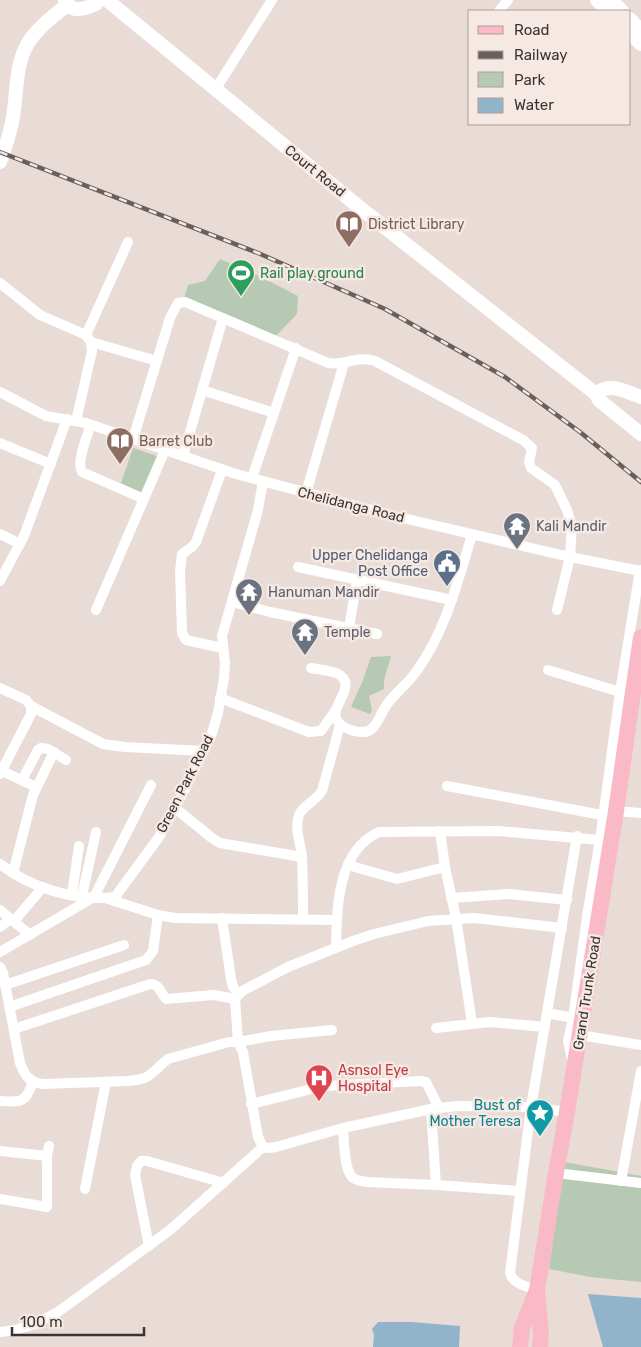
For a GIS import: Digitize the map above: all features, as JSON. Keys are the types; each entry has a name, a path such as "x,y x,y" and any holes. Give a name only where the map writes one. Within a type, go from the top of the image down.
{"main road":[{"name":"Grand Trunk Road","path":"520,1347 522,1328 537,1290 574,1073 609,813 641,637"},
{"path":"537,1290 542,1334 540,1347"}],"street":[{"path":"0,162 12,124 16,82 22,55 28,43 37,31 66,3 74,10 84,9 96,4 97,0"},
{"name":"Court Road","path":"107,0 359,207 596,394 599,400 641,434"},
{"path":"215,90 272,0"},
{"path":"500,10 508,0"},
{"path":"597,0 607,10"},
{"path":"611,0 621,10"},
{"path":"631,20 641,31"},
{"path":"631,34 641,44"},
{"path":"0,581 20,544 51,464 71,420 92,351 89,338 128,242"},
{"path":"0,283 40,315 89,338 157,361"},
{"path":"133,439 170,318 178,303 185,302 328,363 335,364 362,358 375,361 528,443 532,448 529,462 531,468 555,485 570,519 572,535 570,557 557,610"},
{"path":"183,456 223,318"},
{"path":"252,478 296,348"},
{"path":"306,493 344,362"},
{"path":"596,394 601,388 610,387 641,397"},
{"path":"202,390 274,413"},
{"name":"Chelidanga Road","path":"0,392 46,416 91,425 222,470 472,535 638,570"},
{"path":"91,425 79,468 82,472 144,499"},
{"path":"0,443 51,464"},
{"path":"96,610 165,450"},
{"path":"222,470 196,542 182,554 180,572 182,633 186,640 222,648"},
{"name":"Green Park Road","path":"0,952 99,898 114,896 121,890 159,837 204,751 218,712 225,663 222,636 258,510 264,481"},
{"path":"0,534 20,544"},
{"path":"335,711 340,725 348,729 362,733 370,731 375,726 388,704 418,670 438,634 452,600 472,535"},
{"path":"298,567 452,600"},
{"path":"574,1073 568,1041 600,840 609,813 620,692 638,570"},
{"path":"348,628 357,580"},
{"path":"232,602 270,612 378,634"},
{"path":"220,698 309,732 321,731 335,711 345,688 344,681 341,676 335,673 311,668"},
{"path":"548,670 620,692"},
{"path":"0,688 26,700 31,706 103,744 204,751"},
{"path":"31,706 31,714 1,772 36,787"},
{"path":"303,920 302,857 298,816 302,810 318,798 322,791 340,725"},
{"path":"22,780 38,750 44,748 66,760"},
{"path":"12,873 36,787 54,752"},
{"path":"99,898 151,785"},
{"path":"447,786 609,813 641,813"},
{"path":"175,808 220,843 302,857"},
{"path":"440,831 472,1023"},
{"path":"336,947 337,904 348,865 358,848 368,837 379,832 498,831 577,836 600,840"},
{"path":"77,895 96,832"},
{"path":"537,1290 516,1282 510,1273 531,1107 577,836"},
{"path":"77,895 79,846"},
{"path":"0,864 22,879 43,887 99,898 158,915 190,919 336,920"},
{"path":"348,865 391,878 445,867"},
{"path":"0,927 13,920 43,887"},
{"path":"451,898 509,894 566,900"},
{"path":"0,910 30,935"},
{"path":"10,1007 146,960 153,951 158,915"},
{"path":"222,918 231,979 237,997 238,1042 243,1052 258,1137 263,1147"},
{"path":"14,1029 150,984 158,986 166,999 214,996 237,997 288,967 336,947 374,934 428,921 456,918 498,919 562,928"},
{"path":"5,985 124,945"},
{"path":"0,967 10,1007 20,1063 25,1077 33,1082 43,1084 141,1079 149,1076 160,1064 168,1059 228,1042 332,1030"},
{"path":"547,1014 573,1018"},
{"path":"436,1028 472,1023 501,1022 545,1027"},
{"path":"580,1035 641,1045"},
{"path":"622,1180 641,1071"},
{"path":"0,1101 17,1102 24,1100 33,1082"},
{"path":"85,1190 106,1082"},
{"path":"252,1104 324,1086 426,1082 430,1087 435,1108 436,1185"},
{"path":"263,1147 276,1147 343,1128 435,1108 490,1105 531,1107 567,1112"},
{"path":"343,1128 348,1169 351,1176 358,1180 520,1191"},
{"path":"0,1332 16,1330 49,1318 149,1246 224,1183 263,1147"},
{"path":"0,1151 48,1151 48,1207 0,1198"},
{"path":"149,1246 135,1175 137,1166 141,1161 147,1161 224,1183"},
{"path":"556,1173 641,1183"}],"green space":[{"name":"Rail play ground","path":"220,259 298,296 297,314 275,337 184,298 188,285 205,281"},
{"path":"133,448 160,457 146,495 121,483"},
{"path":"391,656 384,680 384,689 369,696 372,710 370,714 351,707 371,657"},
{"path":"564,1162 641,1176 641,1282 590,1277 549,1269"}],"water":[{"path":"588,1294 641,1298 641,1347 603,1347"},
{"path":"378,1322 411,1322 460,1326 459,1347 373,1347 374,1335 372,1329"}],"railway":[{"path":"0,152 258,253 385,309 505,377 580,432 641,482"}],"place":[{"name":"District Library","path":"349,248"},
{"name":"Rail play ground","path":"241,297"},
{"name":"Barret Club","path":"120,465"},
{"name":"Kali Mandir","path":"517,550"},
{"name":"Upper Chelidanga Post Office","path":"447,587"},
{"name":"Hanuman Mandir","path":"249,616"},
{"name":"Temple","path":"305,656"},
{"name":"Asnsol Eye Hospital","path":"319,1102"},
{"name":"Bust of Mother Teresa","path":"540,1137"}]}
